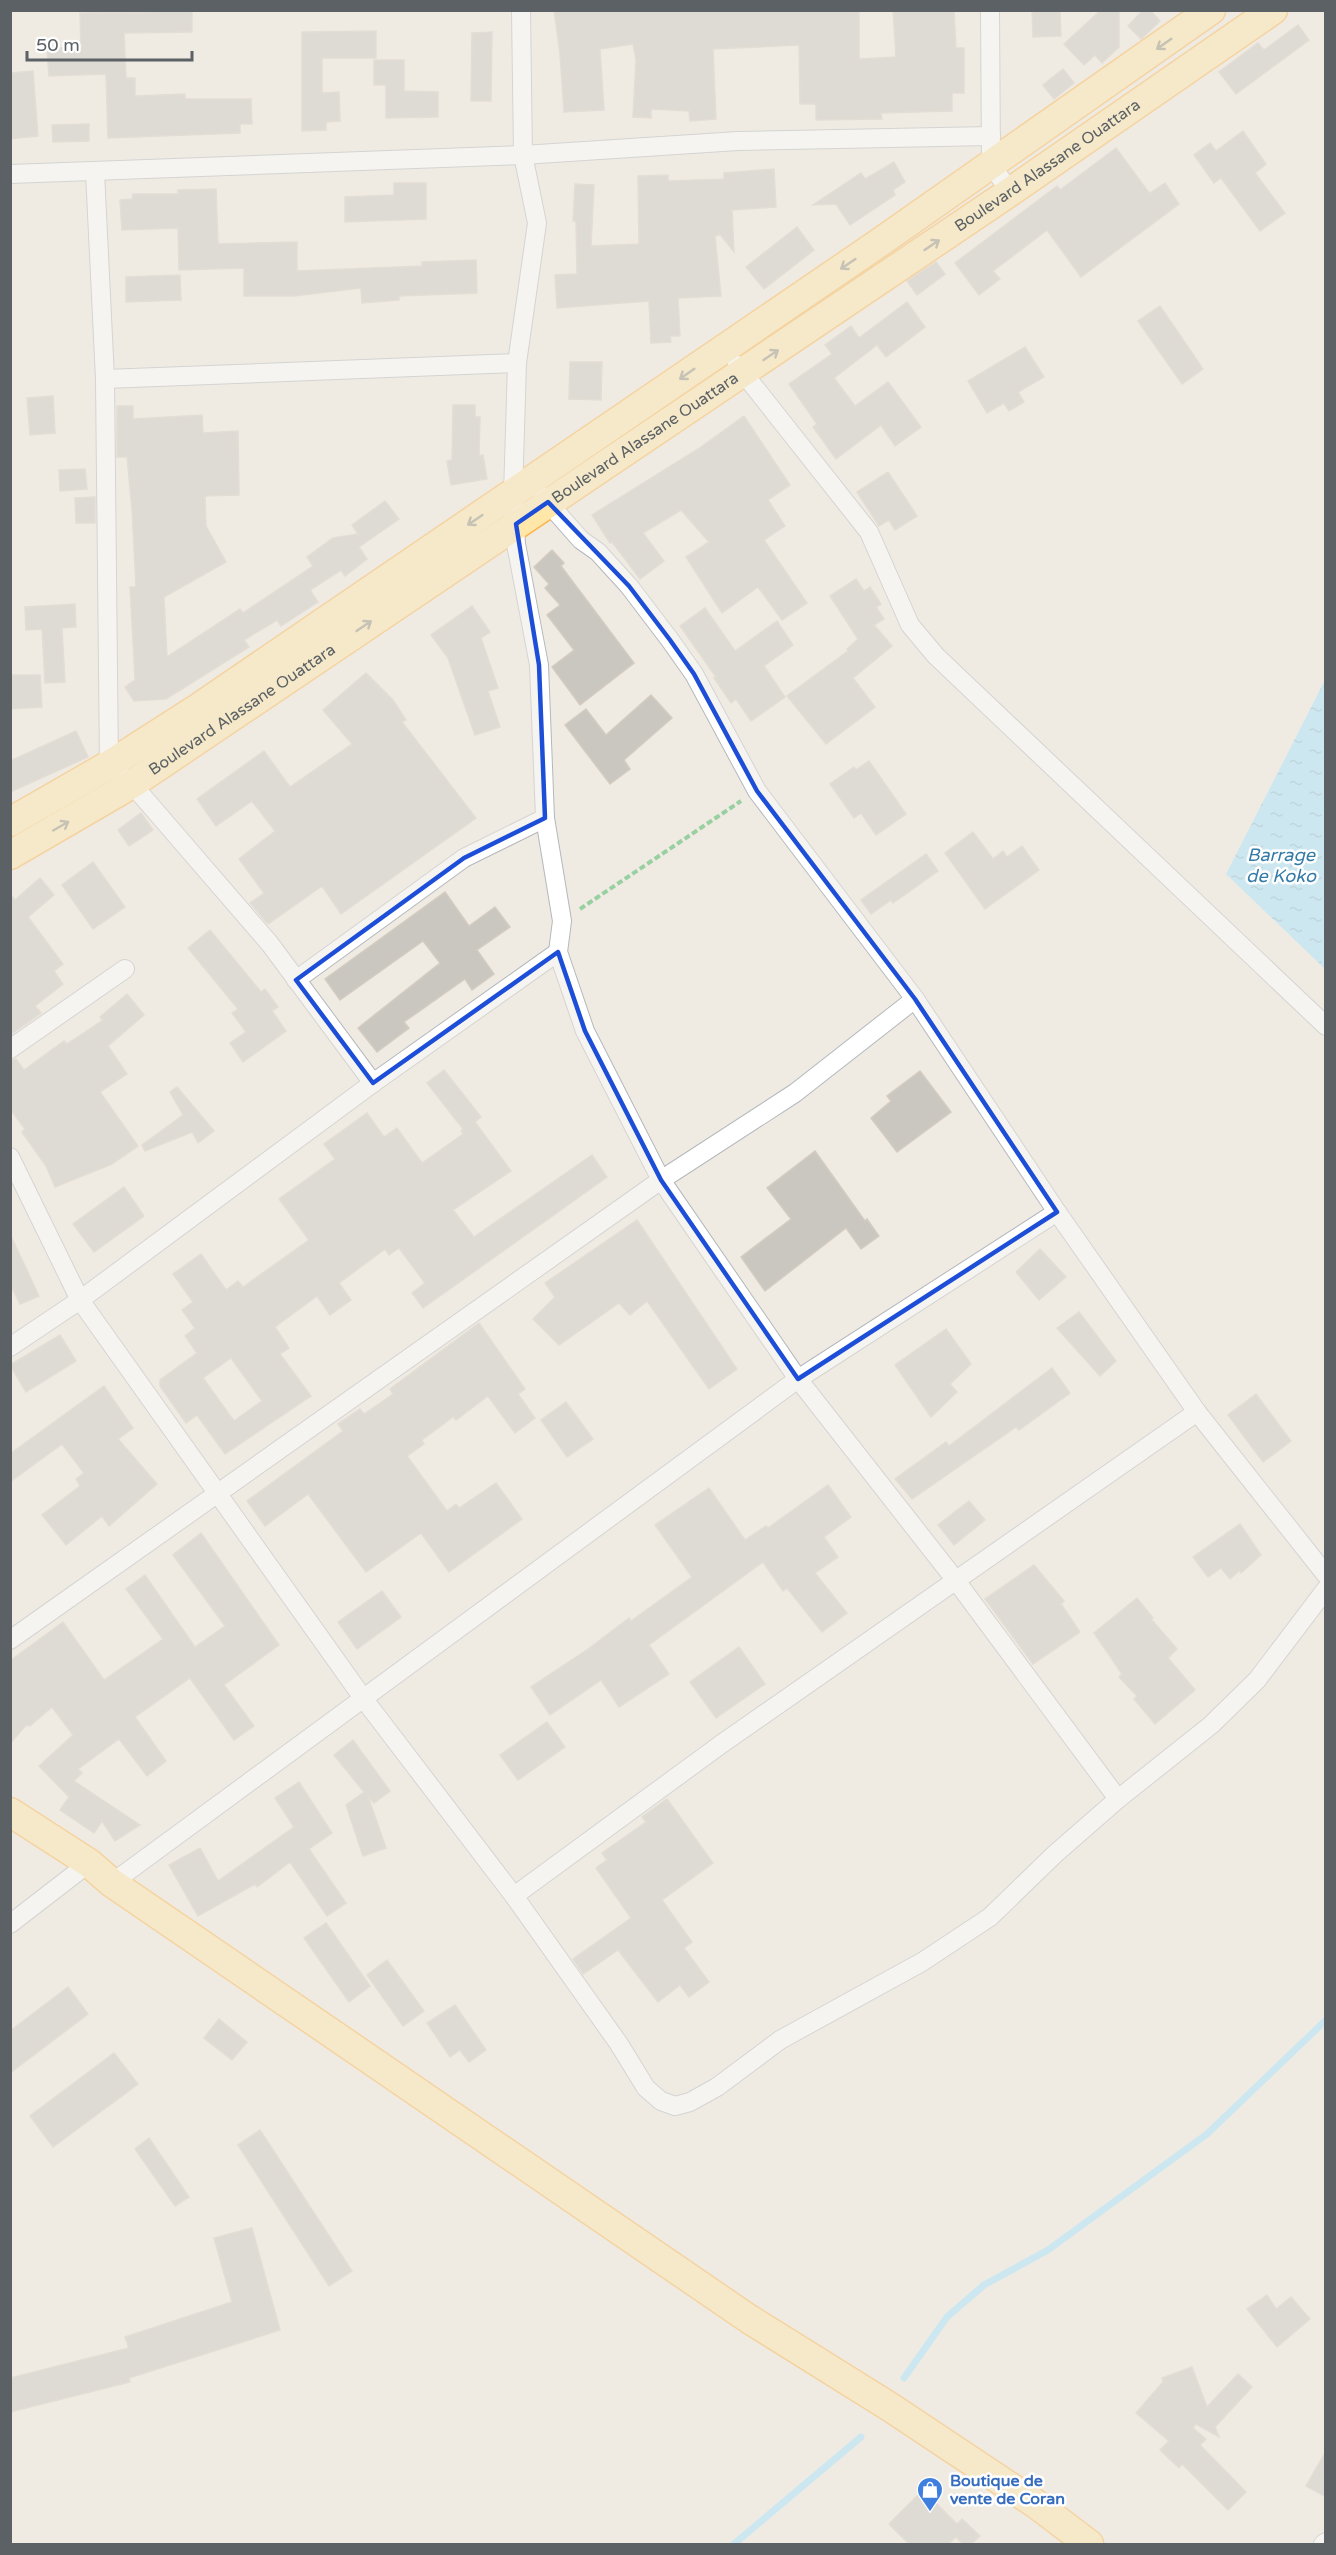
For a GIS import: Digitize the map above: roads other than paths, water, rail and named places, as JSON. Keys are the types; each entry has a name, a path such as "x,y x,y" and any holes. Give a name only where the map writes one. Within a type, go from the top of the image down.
{"main road":[{"name":"Boulevard Alassane Ouattara","path":"10,822 109,765 198,708 526,485 1211,10"},
{"name":"Boulevard Alassane Ouattara","path":"10,855 132,784 516,524 526,485 743,373 1273,10"},
{"path":"10,1812 89,1863 112,1883 748,2319 890,2407 1036,2504 1089,2544"}],"street":[{"path":"521,10 523,155 537,223 517,363 526,485 581,540 598,552 629,586 670,640 694,674 757,790 915,999 1057,1212 1197,1412 1326,1575"},
{"path":"990,10 991,164 1010,192"},
{"path":"10,174 523,155 738,141 991,136"},
{"path":"95,172 105,379 109,765 132,784 270,944 373,1083"},
{"path":"723,348 869,532 910,625 936,656 1326,1026"},
{"path":"105,379 517,363"},
{"path":"516,524 516,544 539,664 545,818 562,921 558,952 585,1031 661,1180 798,1379 957,1582 1118,1799"},
{"path":"296,980 464,858 545,818"},
{"path":"10,1347 80,1300 373,1083 558,952"},
{"path":"10,1049 125,969"},
{"path":"10,1640 661,1180 795,1093 915,999"},
{"path":"10,1157 80,1300 363,1698 514,1896 619,2044 646,2088 661,2101 675,2106 690,2102 717,2087 780,2040 922,1962 990,1917 1055,1854 1118,1799 1210,1725 1257,1680 1326,1589"},
{"path":"112,1883 798,1379 1057,1212"},
{"path":"514,1896 720,1745 957,1582 1197,1412"},
{"path":"10,1924 89,1863"}],"water":[{"name":"Barrage de Koko","path":"1325,680 1326,969 1226,874"}],"waterway":[{"path":"904,2378 947,2317 984,2285 1048,2250 1207,2134 1326,2020"},
{"path":"734,2544 861,2437"}],"place":[{"name":"Boutique de vente de Coran","path":"930,2513"}]}
